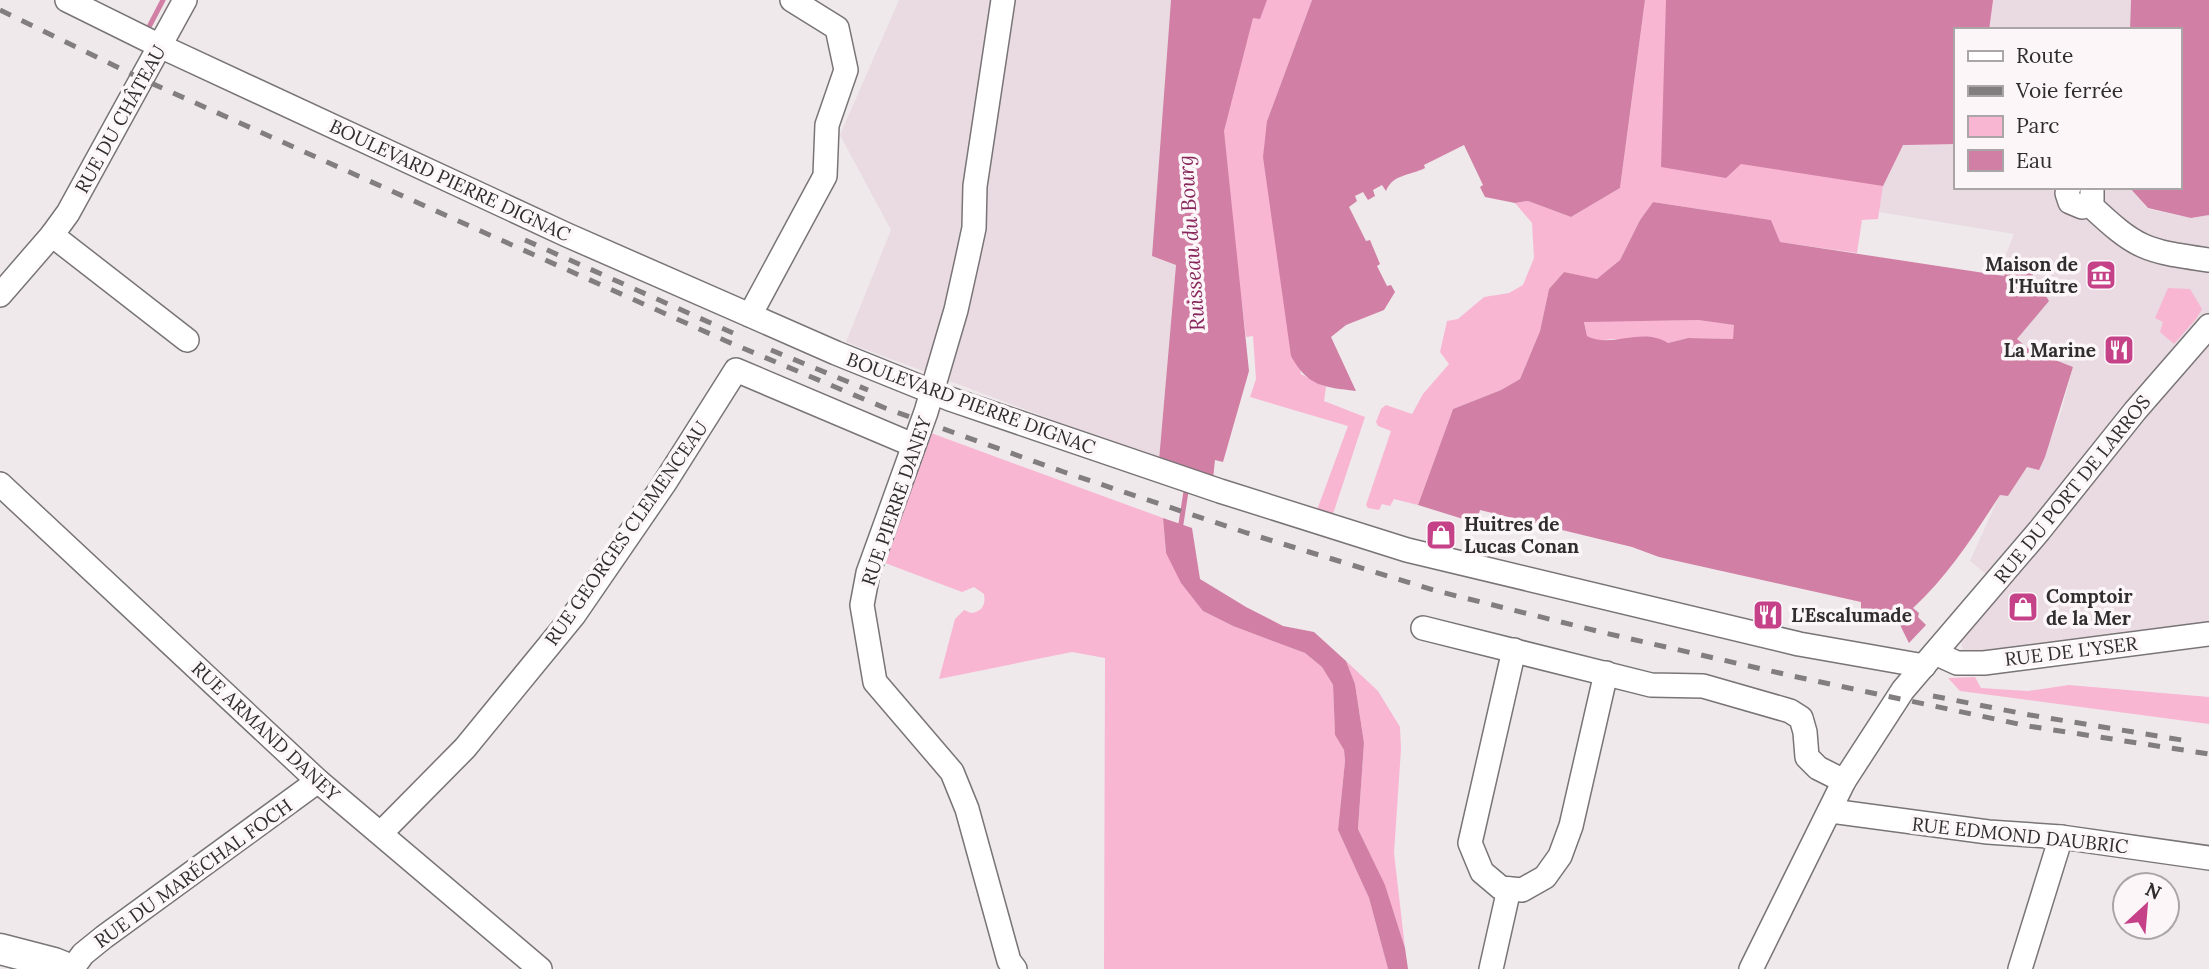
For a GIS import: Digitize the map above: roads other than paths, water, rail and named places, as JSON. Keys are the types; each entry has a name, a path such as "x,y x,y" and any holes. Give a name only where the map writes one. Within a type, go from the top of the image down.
{"main road":[{"path":"0,949 70,969"}],"street":[{"name":"BOULEVARD PIERRE DIGNAC","path":"66,0 568,235 931,392 1164,472 1407,550 1799,645 1929,659"},
{"name":"RUE DU CHÂTEAU","path":"0,295 68,213 185,0"},
{"path":"750,315 825,176 827,125 846,70 837,29 792,0"},
{"name":"RUE PIERRE DANEY","path":"1003,0 975,186 974,228 956,310 931,392 868,573 862,605 875,682 952,772 967,809 1009,961 1015,969"},
{"path":"2069,189 2068,198 2073,205 2082,207 2091,195 2119,232 2142,247 2165,254 2209,260"},
{"path":"52,235 187,340"},
{"name":"RUE DU PORT DE LARROS","path":"1751,969 1844,780 1903,690 2209,326"},
{"name":"RUE GEORGES CLEMENCEAU","path":"381,833 465,748 575,615 664,484 736,370 913,445"},
{"name":"RUE ARMAND DANEY","path":"0,484 318,781 540,969"},
{"path":"1423,628 1651,685 1703,686 1790,711 1801,718 1807,757 1818,768 1844,780"},
{"name":"RUE DE L'YSER","path":"1929,659 1984,663 2209,634"},
{"path":"1514,650 1470,843 1482,872 1501,888 1522,890 1545,877 1560,856 1571,826 1606,673"},
{"name":"RUE DU MARÉCHAL FOCH","path":"70,969 104,937 318,781"},
{"name":"RUE EDMOND DAUBRIC","path":"1831,811 1988,832 2061,837 2209,858"},
{"path":"2020,969 2061,837"},
{"path":"1491,969 1509,889"}],"water":[{"path":"1171,0 1267,0 1260,19 1253,18 1224,131 1249,371 1223,462 1215,460 1213,479 1159,460 1176,265 1152,256"},
{"path":"1312,0 1645,0 1620,188 1571,217 1528,201 1515,203 1485,197 1480,187 1483,185 1464,145 1424,165 1425,168 1397,178 1386,191 1382,185 1373,190 1375,196 1368,200 1363,192 1355,196 1357,201 1349,207 1366,241 1370,240 1380,264 1377,266 1387,286 1391,285 1395,292 1384,310 1346,325 1331,337 1356,391 1318,384 1304,374 1291,356 1263,157 1267,121"},
{"path":"1666,0 1993,0 1989,28 1954,28 1954,144 1903,145 1883,186 1741,164 1726,178 1661,167"},
{"path":"2131,0 2209,0 2209,215 2191,218 2148,208 2131,189 2181,189 2181,28 2130,28"},
{"path":"1653,202 1771,220 1780,242 2004,276 2009,262 2027,265 2049,301 2017,339 2030,350 2073,367 2045,457 2039,470 2027,467 2008,496 2000,495 1971,540 1913,608 1926,625 1909,643 1899,623 1861,615 1861,602 1659,557 1632,547 1480,510 1476,523 1418,505 1453,409 1501,390 1520,379 1540,331 1549,289 1564,272 1597,279 1620,260 1640,220","holes":["1698,320 1734,325 1733,339 1688,338 1668,343 1648,337 1596,339 1587,336 1584,322"]},
{"path":"1163,518 1192,528 1200,579 1283,626 1314,632 1346,661 1355,684 1364,743 1358,829 1385,885 1405,948 1408,969 1388,969 1369,898 1338,830 1345,761 1344,750 1335,735 1333,685 1322,667 1305,653 1233,626 1203,611 1181,583 1166,553"}],"waterway":[{"path":"150,25 163,0"},
{"name":"Ruisseau du Bourg","path":"1180,530 1187,485"}],"railway":[{"path":"0,10 142,79 726,341 885,408 1064,472 1247,533 1437,591 1605,633 2028,726 2209,754"},
{"path":"525,240 733,333"},
{"path":"771,350 868,390"},
{"path":"1933,696 2188,741"}],"place":[{"name":"Maison de l'Huître","path":"2101,275"},
{"name":"La Marine","path":"2119,350"},
{"name":"Huitres de Lucas Conan","path":"1441,535"},
{"name":"Comptoir de la Mer","path":"2023,607"},
{"name":"L'Escalumade","path":"1768,615"}]}
